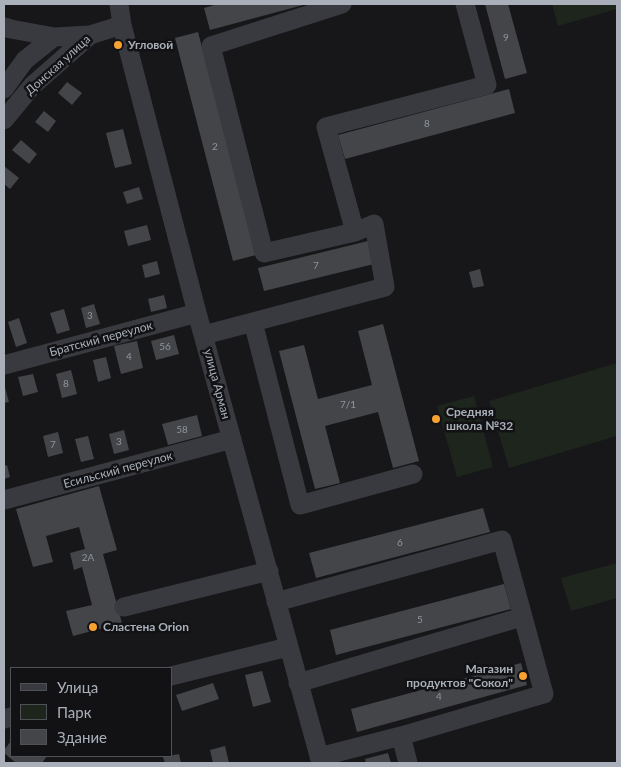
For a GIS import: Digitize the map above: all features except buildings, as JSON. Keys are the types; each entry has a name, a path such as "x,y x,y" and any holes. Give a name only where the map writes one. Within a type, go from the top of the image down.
{"street":[{"name":"улица Арман","path":"118,4 198,313 320,760"},
{"path":"204,335 385,287 374,224 355,232 264,253 211,46 342,4"},
{"path":"355,232 326,127 488,85 465,4"},
{"name":"Донская улица","path":"4,120 32,86 90,35 122,25"},
{"path":"4,27 54,37 90,35"},
{"path":"4,89 25,60 54,37"},
{"name":"Братский переулок","path":"4,366 198,313"},
{"path":"253,322 300,505 413,474"},
{"name":"Есильский переулок","path":"4,500 232,439"},
{"path":"276,602 502,540 544,694 320,760"},
{"path":"124,607 269,570"},
{"path":"298,683 522,617"},
{"path":"172,676 288,647"},
{"path":"401,736 408,763"}],"green space":[{"path":"552,4 617,4 617,9 558,26"},
{"path":"617,363 617,436 509,468 489,401"},
{"path":"474,396 493,467 457,477 437,406"},
{"path":"617,563 617,598 571,611 561,578"}],"place":[{"name":"Угловой","path":"118,45"},
{"name":"Средняя школа №32","path":"436,419"},
{"name":"Сластена Orion","path":"93,627"},
{"name":"Магазин продуктов \"Сокол\"","path":"523,676"}]}
